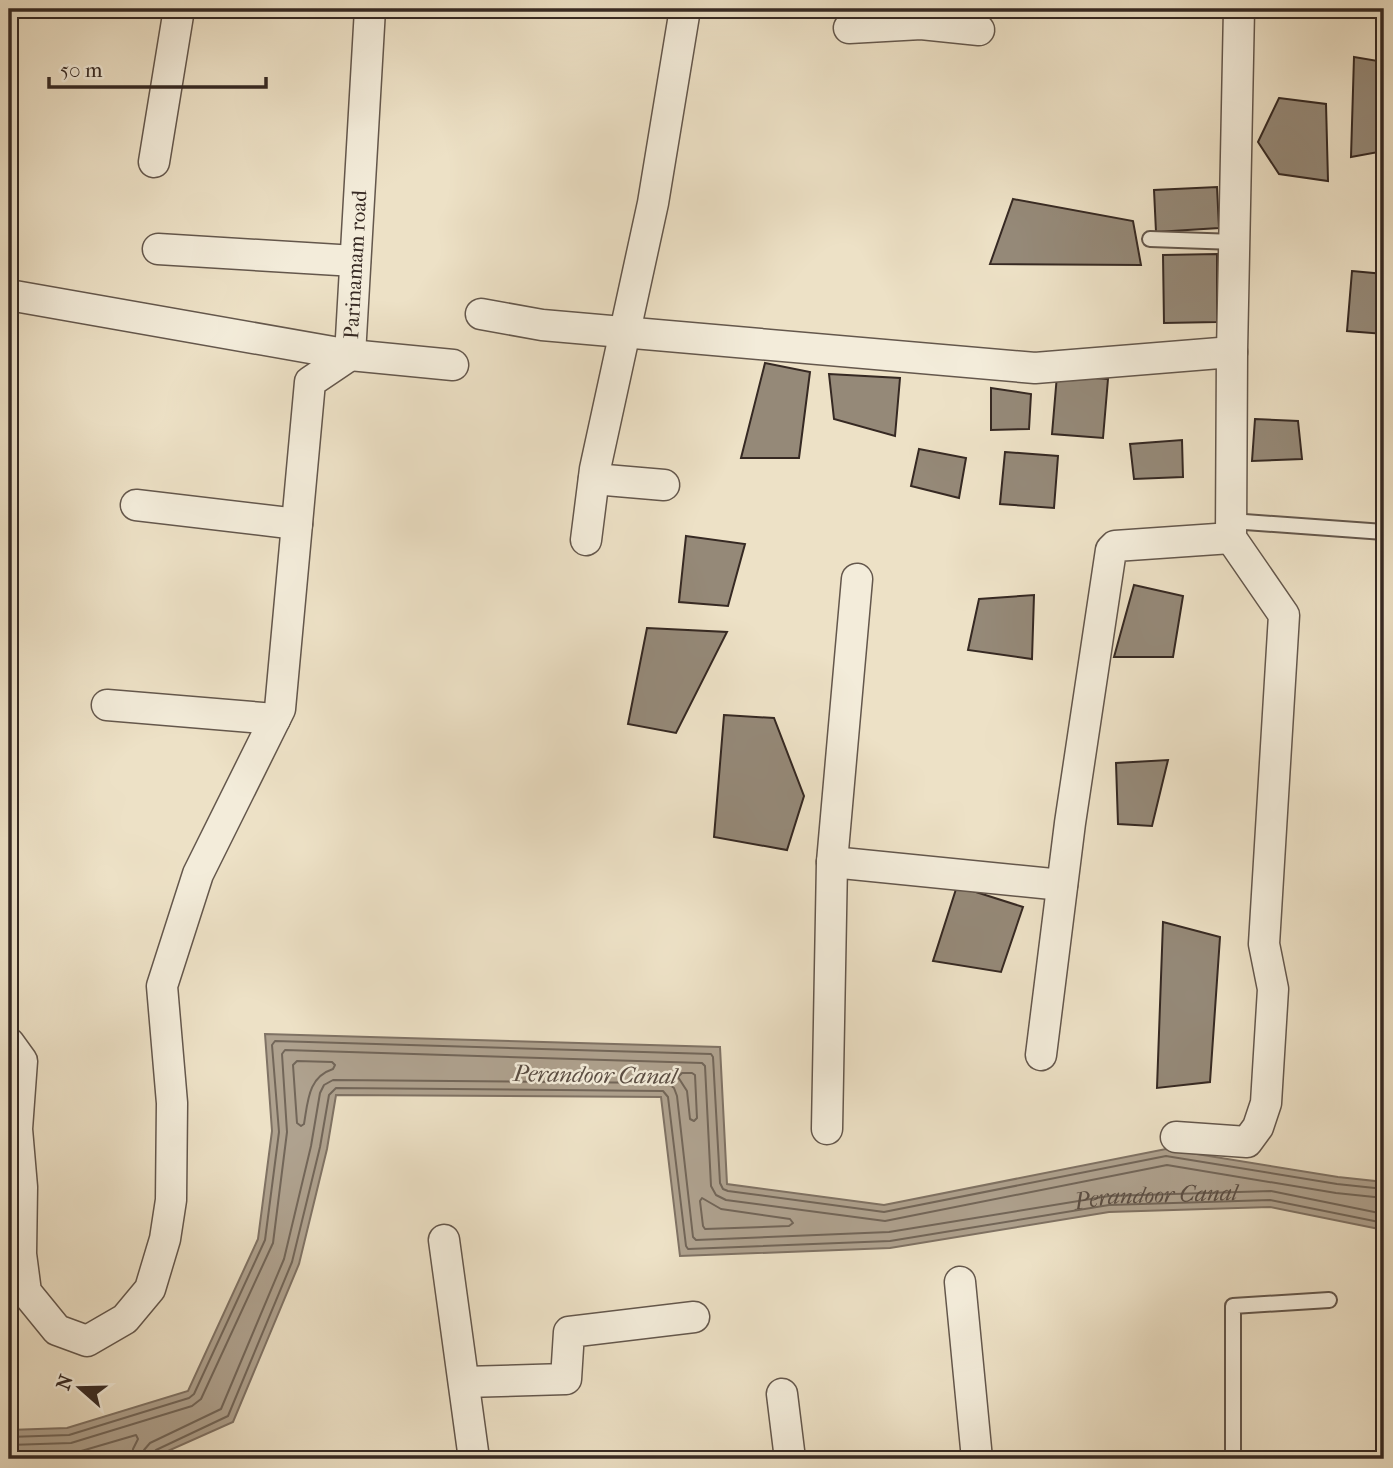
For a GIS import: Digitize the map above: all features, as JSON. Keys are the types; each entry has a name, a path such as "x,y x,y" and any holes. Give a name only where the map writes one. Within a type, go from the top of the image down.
{"street":[{"path":"154,162 179,9"},
{"name":"Parinamam road","path":"277,714 310,382 350,355 370,9"},
{"path":"586,540 594,480 653,203 685,9"},
{"path":"1176,1137 1247,1142 1258,1127 1266,1103 1273,989 1264,944 1284,615 1231,530 1240,9"},
{"path":"849,28 922,16 979,30"},
{"path":"158,249 355,261"},
{"path":"9,295 350,355 453,365"},
{"path":"481,314 542,325 1035,368 1232,352"},
{"path":"594,480 664,485"},
{"path":"136,505 297,524"},
{"path":"1041,1055 1062,885 1111,550 1115,546 1231,530"},
{"path":"827,1129 832,862 857,579"},
{"path":"9,1044 22,1061 17,1129 22,1187 21,1254 26,1292 57,1330 87,1341 125,1319 150,1289 165,1239 171,1200 172,1103 162,986 198,874 277,714 107,705"},
{"path":"832,862 1062,885"},
{"path":"444,1240 474,1459"},
{"path":"960,1282 978,1459"},
{"path":"464,1382 566,1379 569,1332 694,1317"},
{"path":"782,1394 790,1459"}],"lane":[{"path":"1150,239 1235,242"},
{"path":"1231,530 1384,532"},
{"path":"1233,1459 1233,1306 1329,1300"}],"water":[{"name":"Perandoor Canal","path":"265,1034 720,1047 727,1184 884,1205 1166,1149 1384,1182 1384,1230 1270,1207 1109,1212 890,1248 680,1256 661,1097 336,1095 327,1149 299,1264 233,1422 150,1459 9,1459 9,1430 67,1428 188,1391 258,1239 272,1131"}],"building":[{"path":"1354,57 1384,62 1384,151 1351,157"},
{"path":"1279,98 1326,104 1328,181 1279,174 1258,142"},
{"path":"1217,187 1219,228 1156,232 1154,190"},
{"path":"1013,199 1133,221 1141,265 990,264"},
{"path":"1217,254 1217,322 1164,323 1163,255"},
{"path":"1352,271 1384,274 1384,334 1347,331"},
{"path":"765,363 810,372 799,458 741,458"},
{"path":"829,374 900,378 895,436 834,419"},
{"path":"1057,375 1108,379 1103,438 1052,434"},
{"path":"991,388 1031,394 1029,429 991,430"},
{"path":"1255,419 1298,421 1302,459 1252,461"},
{"path":"1182,440 1183,477 1134,479 1130,444"},
{"path":"919,449 966,458 959,498 911,486"},
{"path":"1005,452 1058,456 1054,508 1000,504"},
{"path":"686,536 745,544 728,606 679,602"},
{"path":"1134,585 1183,596 1173,657 1114,657"},
{"path":"1034,595 1032,659 968,650 979,599"},
{"path":"647,628 727,632 676,733 628,724"},
{"path":"724,715 774,718 804,796 787,850 714,837"},
{"path":"1168,760 1152,826 1118,824 1116,763"},
{"path":"957,886 1023,907 1001,972 933,961"},
{"path":"1163,922 1220,937 1210,1082 1157,1088"}]}
